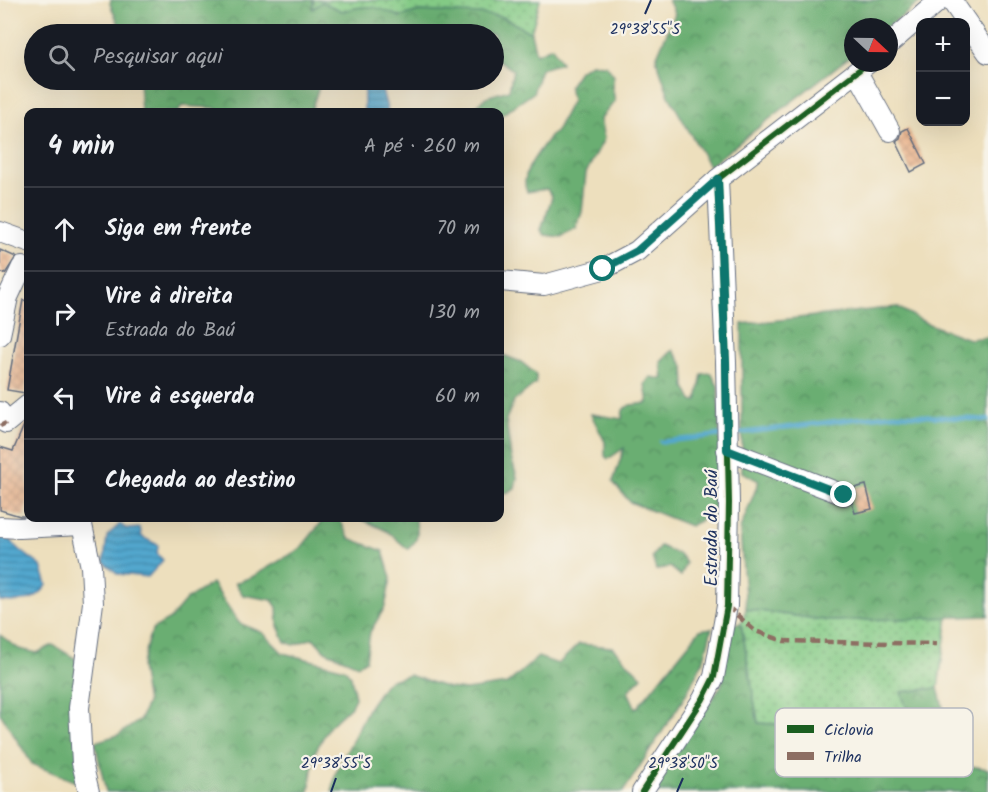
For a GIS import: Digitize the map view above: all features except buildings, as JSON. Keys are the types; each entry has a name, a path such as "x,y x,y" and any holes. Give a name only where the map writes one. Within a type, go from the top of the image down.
{"street":[{"path":"898,36 940,0"},
{"path":"951,0 988,53"},
{"path":"504,293 603,269 637,251 718,179 857,72"},
{"path":"864,72 890,131"},
{"name":"Estrada do Baú","path":"642,792 703,699 714,677 727,606 729,503 718,179"},
{"path":"0,232 24,241"},
{"path":"0,335 9,297 22,267"},
{"path":"504,281 544,285"},
{"path":"0,412 6,423 24,408"},
{"path":"727,450 844,495"},
{"path":"0,526 20,528 47,522 77,522 91,567 93,603 80,708 82,763 89,792"}],"green space":[{"path":"111,0 313,0 313,9 322,2 342,11 372,7 400,17 419,11 481,14 503,17 531,33 536,54 552,47 561,63 541,69 533,93 504,113 504,108 474,108 486,97 509,90 513,70 504,64 504,24 119,24 110,4"},
{"path":"313,0 540,0 531,33 503,17 419,11 400,17 371,8 342,11 322,2 312,9"},
{"path":"668,0 923,0 898,19 844,18 844,61 709,166 669,96 656,58 675,14"},
{"path":"591,64 606,65 614,76 612,86 615,101 600,119 604,139 586,173 582,212 576,229 561,237 545,235 541,230 552,197 547,189 527,192 526,177 537,155 551,135 555,133 572,100 569,86 579,71"},
{"path":"140,90 318,90 312,108 182,106 181,108 141,108"},
{"path":"897,307 926,323 969,339 988,337 988,616 831,621 746,609 740,529 759,481 742,472 742,324"},
{"path":"673,350 684,366 685,387 692,401 697,401 702,374 711,373 718,386 722,510 690,526 630,502 613,482 624,448 608,459 605,456 605,442 591,414 622,419 623,410 630,405 648,403 645,384 650,377 663,379 661,362"},
{"path":"504,356 521,362 536,374 536,383 514,401 506,419 511,458 517,477 515,488 504,493"},
{"path":"322,522 341,522 349,538 383,551 391,578 385,607 370,632 366,660 358,665 325,651 313,638 294,645 285,642 278,626 277,607 272,600 243,595 235,583 252,577 300,549"},
{"path":"368,522 416,522 417,531 416,538 408,549 387,531"},
{"path":"660,546 680,555 686,563 681,576 670,567 656,570 652,557"},
{"path":"212,583 239,623 263,633 283,653 345,669 351,676 355,698 351,706 329,727 315,752 309,792 106,792 95,742 118,735 140,720 147,703 141,667 149,637 154,628 170,619 187,599"},
{"path":"746,609 831,621 948,617 938,688 901,692 907,708 775,708 775,724 758,723 741,623"},
{"path":"741,623 758,723 775,724 775,777 973,777 973,767 988,769 988,792 650,792 721,686 729,625"},
{"path":"712,628 704,659 684,698 623,792 332,792 336,773 369,707 384,685 391,680 409,675 449,688 466,690 507,684 538,657 558,664 579,644 612,647 642,677 628,691 636,709 700,630"},
{"path":"0,635 19,649 37,653 53,645 76,659 79,773 76,782 32,764 0,713"},
{"path":"938,688 943,708 907,708 901,692"}],"water":[{"path":"364,90 382,90 387,108 364,108"},
{"path":"120,524 127,529 140,528 142,537 158,545 157,554 163,560 148,577 118,574 104,562 107,536"},
{"path":"0,525 16,547 41,566 47,585 43,591 32,598 14,602 0,601"}],"waterway":[{"path":"733,434 894,414 988,420"},
{"path":"661,442 721,435"}],"marked path":[{"path":"0,426 6,423"},
{"path":"727,606 755,631 784,641 936,644"}],"cycle path":[{"path":"642,792 703,699 714,677 727,606 729,503 718,179 856,72"}],"route":[{"path":"603,269 637,251 718,179 726,362 727,450 844,495"}]}
